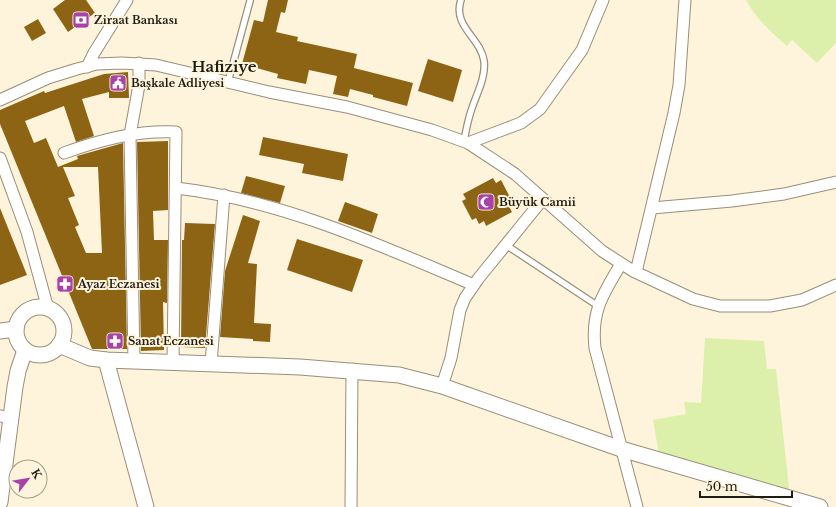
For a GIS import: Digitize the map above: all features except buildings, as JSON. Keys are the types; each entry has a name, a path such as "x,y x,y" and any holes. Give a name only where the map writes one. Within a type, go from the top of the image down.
{"street":[{"path":"87,67 127,0"},
{"path":"466,142 492,136 521,123 540,109 582,50 603,0"},
{"path":"636,272 674,113 679,85 685,0"},
{"path":"0,100 48,78 87,67 111,63 139,64 167,68 269,92 377,114 432,130 466,142 503,166 602,251 636,272 694,299 720,306 738,307 786,304 815,296 836,285"},
{"path":"134,362 130,135 139,85 139,64"},
{"path":"64,153 89,144 130,135 147,132 176,132 173,363"},
{"path":"0,158 27,232 48,309"},
{"path":"652,208 725,202 784,194 836,182"},
{"path":"176,188 224,195 279,209 333,227 474,284"},
{"path":"211,364 224,195"},
{"path":"442,386 451,358 460,310 474,284 543,199"},
{"path":"621,264 598,306 594,323 595,348 637,507"},
{"path":"36,308 48,309 58,316 63,326 63,334 59,345 51,352 43,355 36,355 25,350 18,340 16,329 20,318 29,310 36,308"},
{"path":"0,331 16,329"},
{"path":"59,345 90,358 106,360 352,370 399,375 442,386 621,449 820,507"},
{"path":"0,502 5,417 25,350"},
{"path":"106,360 146,507"},
{"path":"351,507 352,370"}],"lane":[{"path":"461,0 459,12 460,20 480,50 484,66 482,80 471,110 466,142"},
{"path":"228,82 250,1"},
{"path":"506,245 598,306"}],"green space":[{"path":"746,0 836,0 836,43 817,63 792,40 787,46 781,41 759,19"},
{"path":"705,338 764,341 767,369 776,369 790,497 660,460 653,420 686,414 684,402 701,403"}],"place":[{"name":"Ziraat Bankası","path":"81,20"},
{"name":"Başkale Adliyesi","path":"118,83"},
{"name":"Büyük Camii","path":"486,202"},
{"name":"Ayaz Eczanesi","path":"65,284"},
{"name":"Sanat Eczanesi","path":"115,341"}],"district":[{"name":"Hafiziye","path":"224,67"}]}
